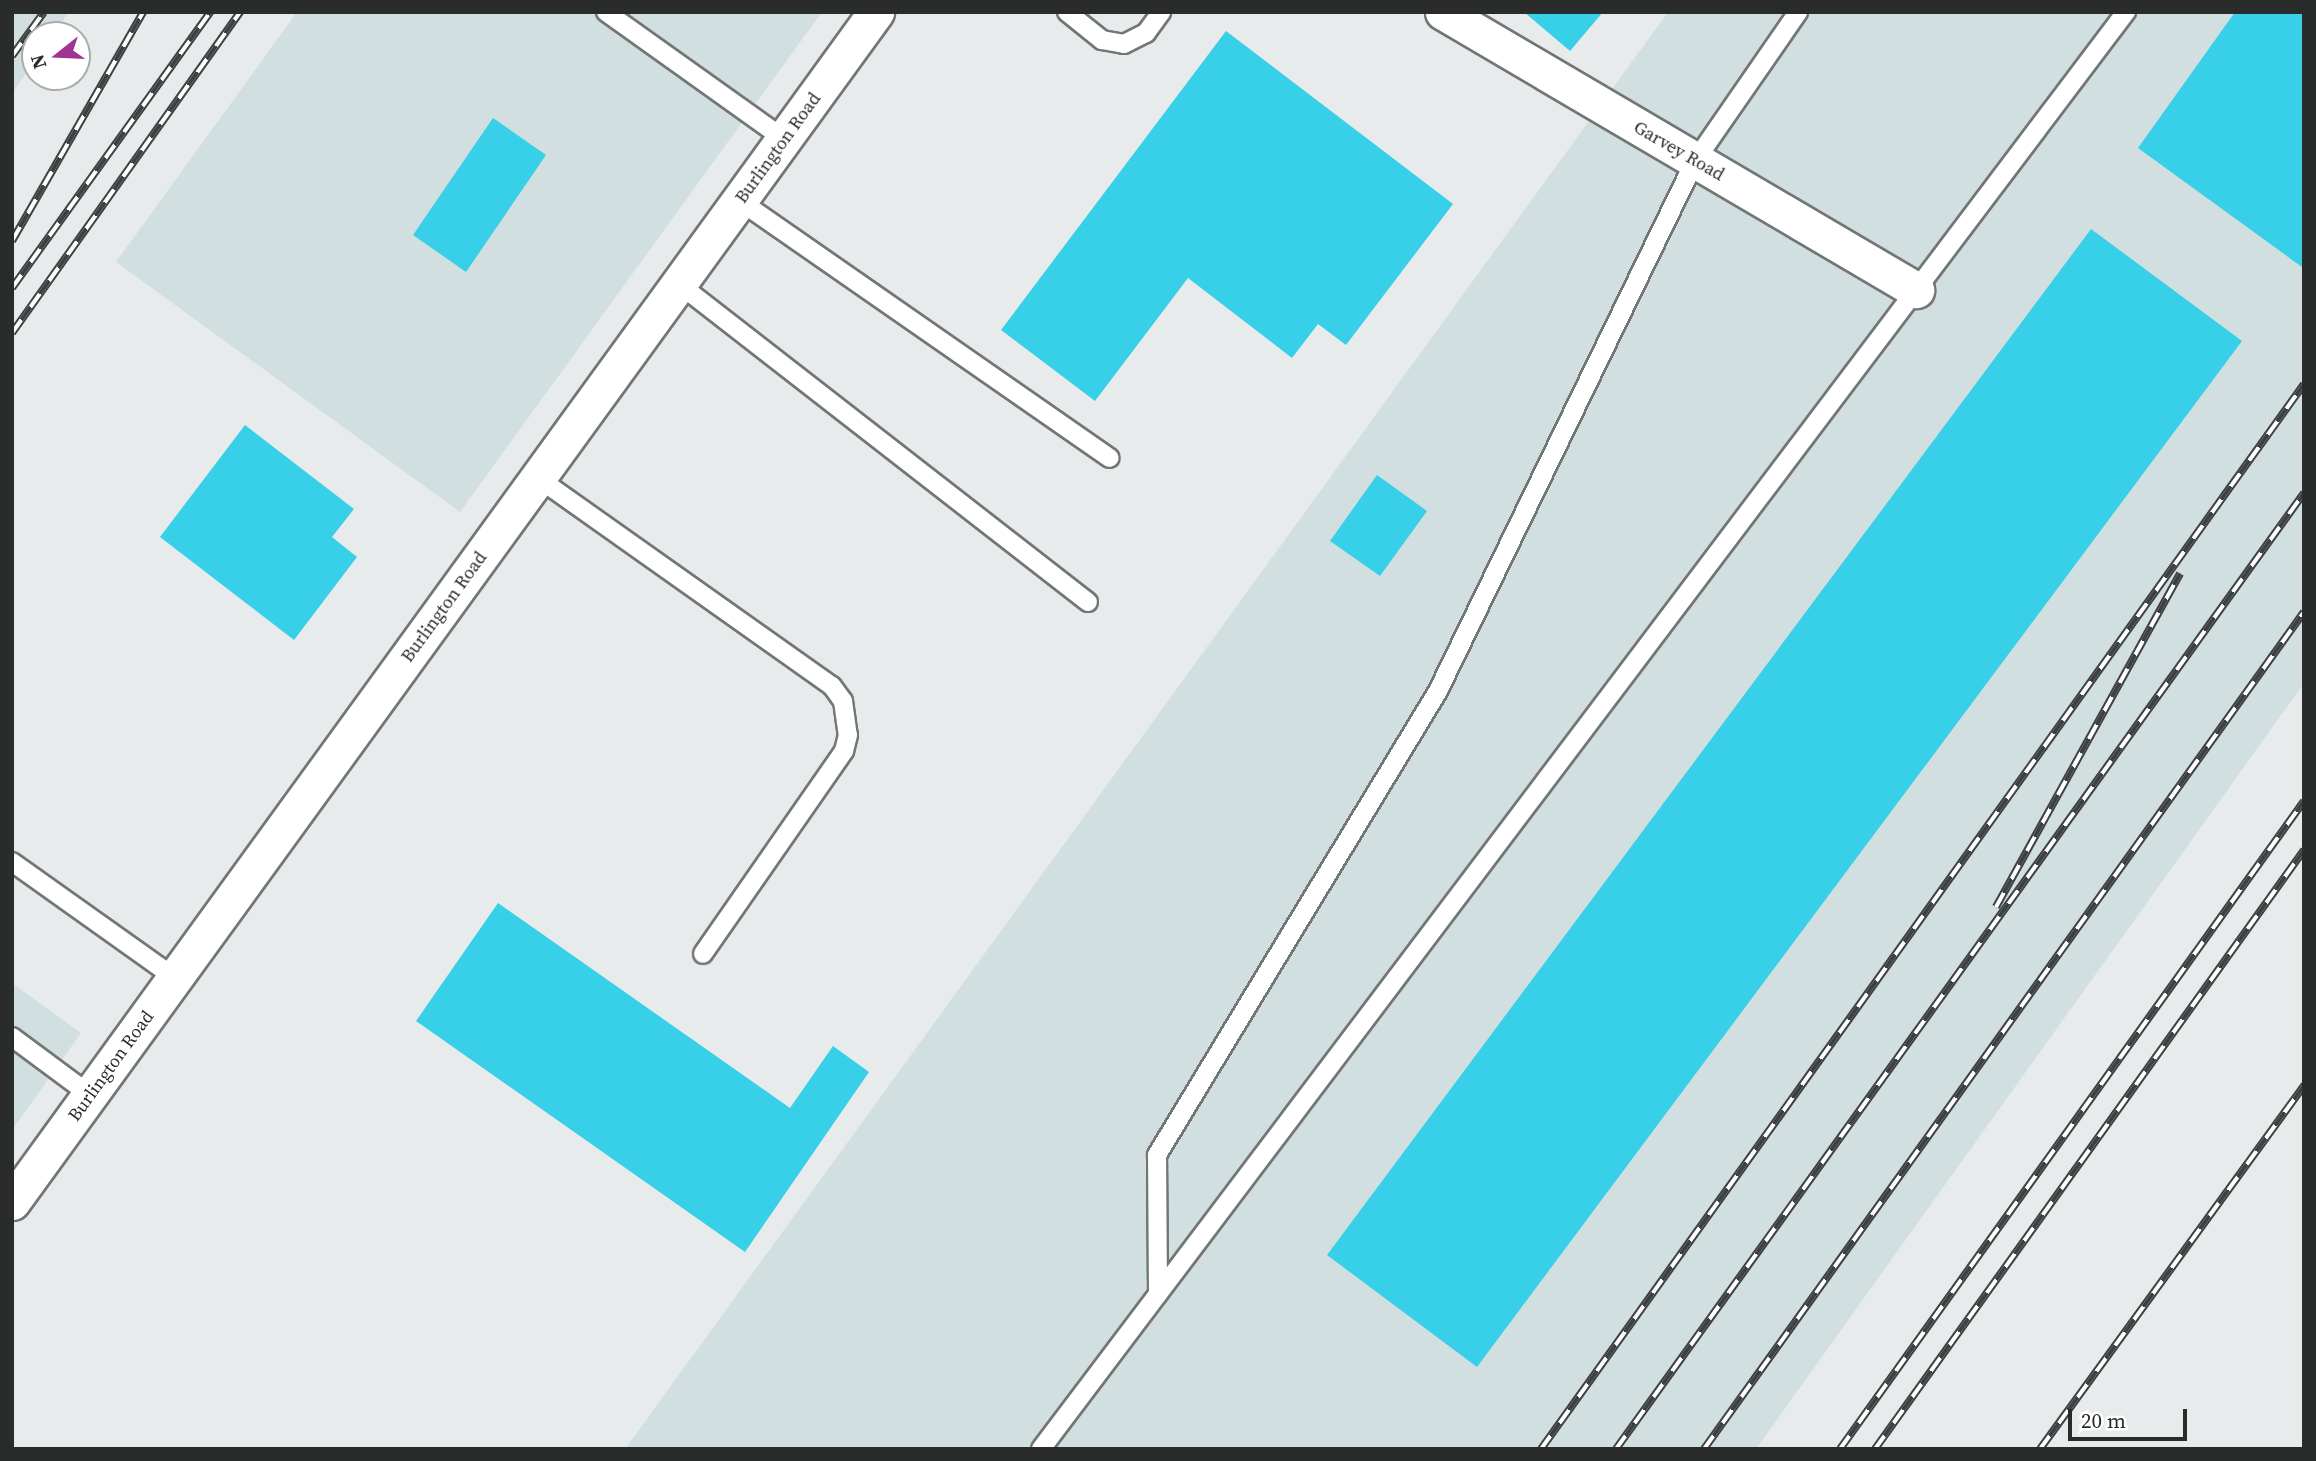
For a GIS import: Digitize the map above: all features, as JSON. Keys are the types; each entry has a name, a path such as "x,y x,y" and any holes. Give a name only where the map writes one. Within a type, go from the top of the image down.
{"street":[{"name":"Burlington Road","path":"12,1202 876,12"},
{"name":"Garvey Road","path":"1443,12 1916,290"}],"lane":[{"path":"606,12 785,139"},
{"path":"1067,12 1102,40 1125,44 1146,33 1161,12"},
{"path":"1158,1294 1157,1155 1438,691 1695,161 1798,12"},
{"path":"1041,1449 2126,12"},
{"path":"740,201 1110,458"},
{"path":"679,285 1088,602"},
{"path":"538,478 832,686 844,701 848,726 844,751 703,954"},
{"path":"12,862 175,978"},
{"path":"12,1037 90,1095"}],"shaded area":[{"path":"12,12 69,12 63,21 21,21 21,80 12,93"},
{"path":"297,12 822,12 460,512 116,262"},
{"path":"1668,12 2304,12 2304,683 1756,1449 625,1449"},
{"path":"12,983 81,1033 12,1130"}],"building":[{"path":"1524,12 1603,12 1570,51"},
{"path":"2235,12 2304,12 2302,267 2138,148"},
{"path":"1226,31 1453,204 1346,345 1318,324 1292,358 1188,278 1095,401 1001,330"},
{"path":"493,118 546,155 466,272 413,235"},
{"path":"2091,229 2242,341 1477,1367 1327,1255"},
{"path":"245,425 354,509 332,537 357,557 294,640 160,537"},
{"path":"1377,475 1427,511 1380,576 1330,541"},
{"path":"498,903 790,1108 833,1046 869,1072 745,1252 416,1021"}],"railway":[{"path":"12,56 44,12"},
{"path":"12,241 143,12"},
{"path":"12,288 210,12"},
{"path":"12,333 240,12"},
{"path":"1541,1449 2304,384"},
{"path":"1616,1449 2304,493"},
{"path":"1996,907 2180,573"},
{"path":"1704,1449 2304,612"},
{"path":"1840,1449 2304,801"},
{"path":"1875,1449 2304,850"},
{"path":"2040,1449 2304,1085"}]}
